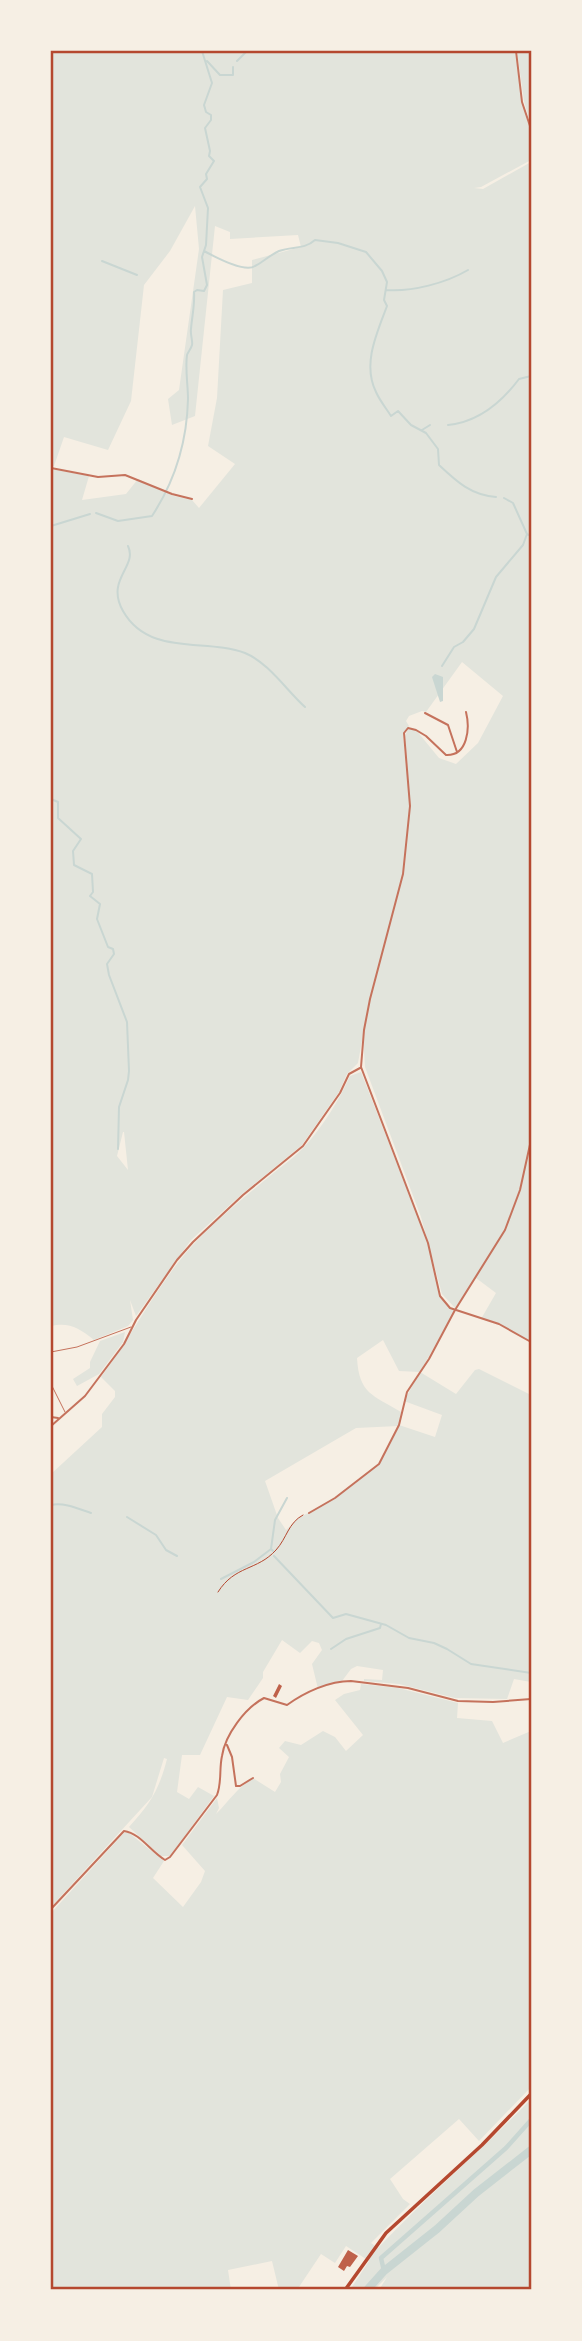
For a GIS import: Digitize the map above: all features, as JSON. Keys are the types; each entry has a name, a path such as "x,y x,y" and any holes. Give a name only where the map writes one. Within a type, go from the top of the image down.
{"main road":[{"path":"345,2290 386,2233 482,2145 531,2094"}],"street":[{"path":"516,51 523,102 531,129"},
{"path":"51,468 98,477 125,475 192,499"},
{"path":"457,753 467,735 466,712"},
{"path":"425,713 448,725 457,753"},
{"path":"457,753 446,755 419,732 406,729 404,736 410,806 403,874 370,999 361,1067 428,1243 440,1296 450,1308 499,1324 531,1342"},
{"path":"51,1426 85,1396 124,1344 131,1327 177,1260 243,1195 303,1146 340,1093 351,1071 361,1067"},
{"path":"309,1513 335,1498 379,1464 399,1425 407,1392 505,1230 520,1191 531,1140"},
{"path":"51,1417 59,1418"},
{"path":"51,1909 124,1831 130,1831 165,1860 170,1857 217,1795 226,1742 243,1717 264,1698 287,1705 318,1689 342,1681 351,1681 408,1688 458,1700 493,1702 531,1699"},
{"path":"226,1742 232,1757 236,1786 253,1778"}],"lane":[{"path":"51,1352 78,1347 131,1327"},
{"path":"51,1384 65,1412"}],"path":[{"path":"218,1592 226,1579 272,1554 279,1547 286,1531 297,1519 309,1513"}],"shaded area":[{"path":"51,51 515,51 522,103 531,132 531,160 481,187 474,188 483,189 531,162 531,1342 499,1324 481,1319 496,1293 476,1278 455,1308 442,1294 421,1217 365,1067 363,1035 358,1063 347,1074 339,1092 302,1145 191,1240 136,1316 130,1300 133,1320 128,1326 94,1340 74,1327 51,1326 51,469 89,476 82,500 126,494 138,479 174,496 192,500 199,508 235,464 208,446 217,398 223,290 252,283 252,260 301,247 298,235 230,239 230,232 215,226 195,416 172,425 168,399 179,390 199,249 195,206 170,251 144,285 131,401 108,450 64,437 54,466 51,466","holes":["462,662 503,696 478,743 456,764 439,758 416,730 408,729 405,736 406,768 403,735 409,726 406,721 409,716 426,712","124,1132 128,1170 117,1156"]},
{"path":"517,51 531,51 531,126 524,101"},
{"path":"435,674 443,677 443,701 440,702 432,677"},
{"path":"361,1072 428,1243 440,1296 455,1310 420,1372 456,1394 475,1370 479,1369 531,1395 531,1682 514,1679 507,1699 455,1698 399,1684 364,1681 382,1680 383,1670 357,1666 351,1669 342,1681 318,1689 312,1664 322,1650 319,1643 312,1641 300,1653 282,1640 263,1672 263,1678 248,1700 227,1697 200,1755 182,1755 177,1792 189,1799 198,1787 214,1796 170,1856 161,1856 129,1827 153,1796 167,1759 164,1758 152,1797 51,1907 51,1474 102,1427 102,1414 115,1397 115,1391 101,1377 179,1261 222,1217 304,1147 330,1113 350,1076","holes":["383,1340 399,1371 420,1372 404,1401 442,1415 435,1437 399,1425 401,1412 375,1397 364,1386 357,1358","398,1426 379,1464 335,1498 297,1519 286,1530 278,1518 265,1481 356,1428"]},
{"path":"125,1332 123,1342 99,1374 77,1386 73,1379 90,1368 100,1341"},
{"path":"361,1684 398,1688 458,1703 457,1718 492,1721 503,1743 531,1731 531,2087 479,2141 459,2119 390,2179 403,2199 410,2204 371,2243 378,2248 531,2099 531,2290 379,2290 387,2277 374,2290 350,2290 369,2261 346,2246 335,2263 321,2254 297,2290 279,2290 272,2261 228,2270 231,2290 51,2290 51,1913 124,1833 129,1833 164,1861 153,1878 183,1907 201,1882 205,1871 182,1845 217,1798 219,1808 216,1814 253,1778 275,1792 289,1757 279,1748 285,1741 301,1745 323,1731 335,1737 346,1751 363,1735 335,1700 344,1694 360,1690"}],"building":[{"path":"279,1684 282,1686 276,1698 273,1696"},
{"path":"348,2250 358,2256 344,2271 338,2267"}],"waterway":[{"path":"96,513 118,521 152,516 173,475 182,445 188,399 186,360 192,343 194,292 204,291 207,285 202,257 206,245 208,208 200,187 207,179 206,174 214,161 209,156 205,128 211,115 206,112 204,105 212,83 202,51"},
{"path":"237,61 247,51"},
{"path":"207,61 220,75 233,75 233,67"},
{"path":"204,251 230,263 250,268 279,251 307,245 315,240 338,243 366,252 382,271 387,282 384,300 387,306 372,349 370,371 378,395 391,416 398,411 411,425 426,433 438,449 439,465 452,477 465,487 496,497"},
{"path":"102,261 137,275"},
{"path":"386,290 428,286 468,270"},
{"path":"448,425 470,420 488,410 505,396 519,379 531,376"},
{"path":"422,430 430,425"},
{"path":"504,498 513,503 527,534 531,536"},
{"path":"51,526 90,514"},
{"path":"442,666 454,647 463,642 474,629 496,577 523,545 527,534"},
{"path":"128,546 129,561 119,582 118,600 134,625 163,641 245,653 270,670 305,707"},
{"path":"51,799 58,802 58,818 81,839 73,851 74,865 92,874 93,892 90,896 100,904 97,919 108,947 113,949 114,954 107,964 127,1022 129,1071 119,1107 118,1149"},
{"path":"271,1549 275,1520 287,1498"},
{"path":"51,1505 66,1505 91,1513"},
{"path":"127,1517 156,1535 166,1550 177,1556"},
{"path":"221,1579 254,1562 271,1549 273,1551"},
{"path":"274,1556 333,1618 346,1614 386,1625 409,1638 434,1643 471,1664 531,1673"},
{"path":"331,1649 346,1639 380,1628 381,1624"},
{"path":"384,2271 381,2258 506,2148 531,2120"},
{"path":"367,2290 384,2271 531,2150"}]}
